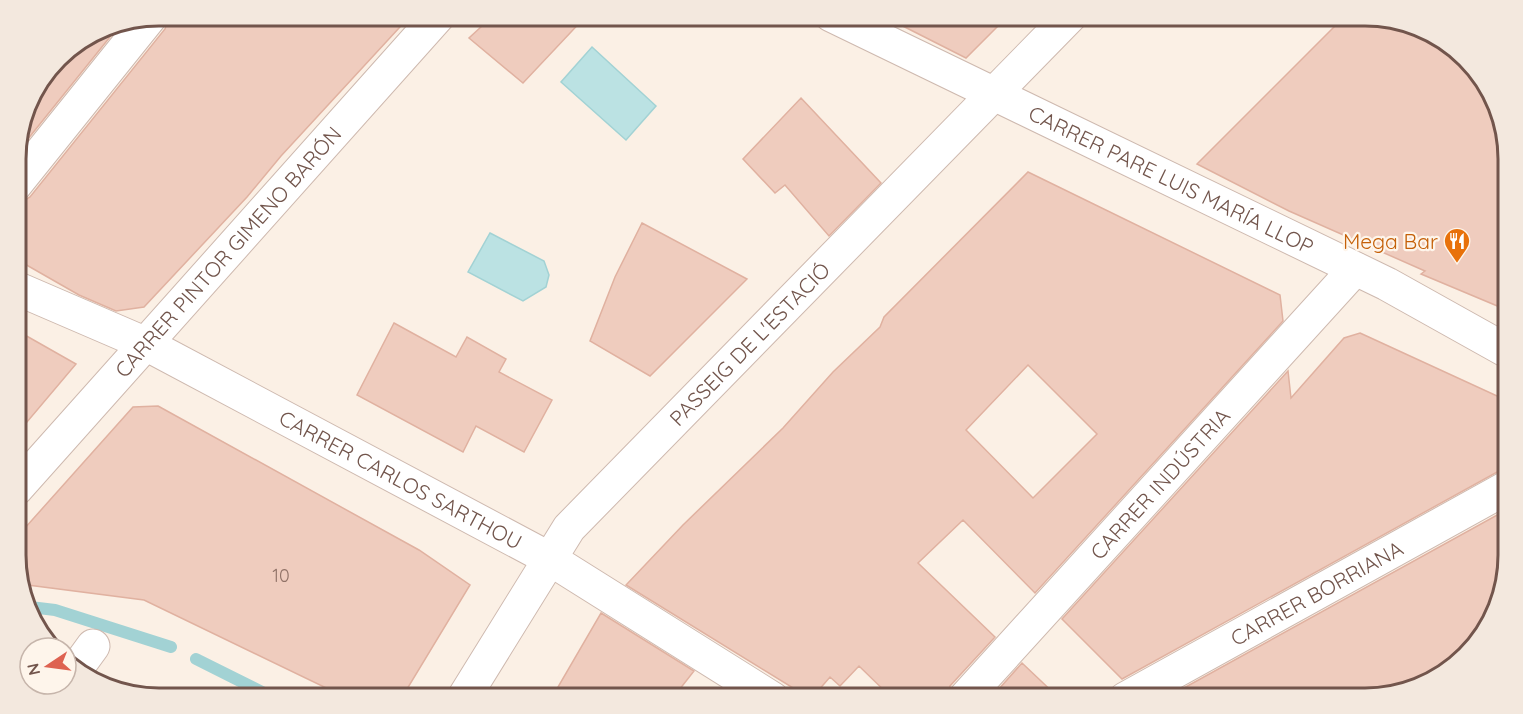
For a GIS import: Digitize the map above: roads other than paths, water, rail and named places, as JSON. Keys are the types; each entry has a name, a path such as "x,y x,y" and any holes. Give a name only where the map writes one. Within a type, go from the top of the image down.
{"street":[{"name":"CARRER PINTOR GIMENO BARÓN","path":"26,478 429,26"},
{"name":"CARRER PARE LUIS MARÍA LLOP","path":"854,26 1387,284 1498,346"},
{"name":"PASSEIG DE L'ESTACIÓ","path":"470,688 569,528 1060,26"},
{"path":"26,171 142,27"},
{"name":"CARRER INDÚSTRIA","path":"979,688 1355,269"},
{"name":"CARRER CARLOS SARTHOU","path":"26,292 146,344 550,559 755,688"},
{"name":"CARRER BORRIANA","path":"1145,688 1498,493"}],"water":[{"path":"592,47 656,106 626,140 561,82"},
{"path":"490,233 544,261 549,275 546,287 523,301 468,272"}],"waterway":[{"path":"36,608 55,610 171,647"},
{"path":"196,659 254,688"}],"place":[{"name":"Mega Bar","path":"1457,264"}]}
